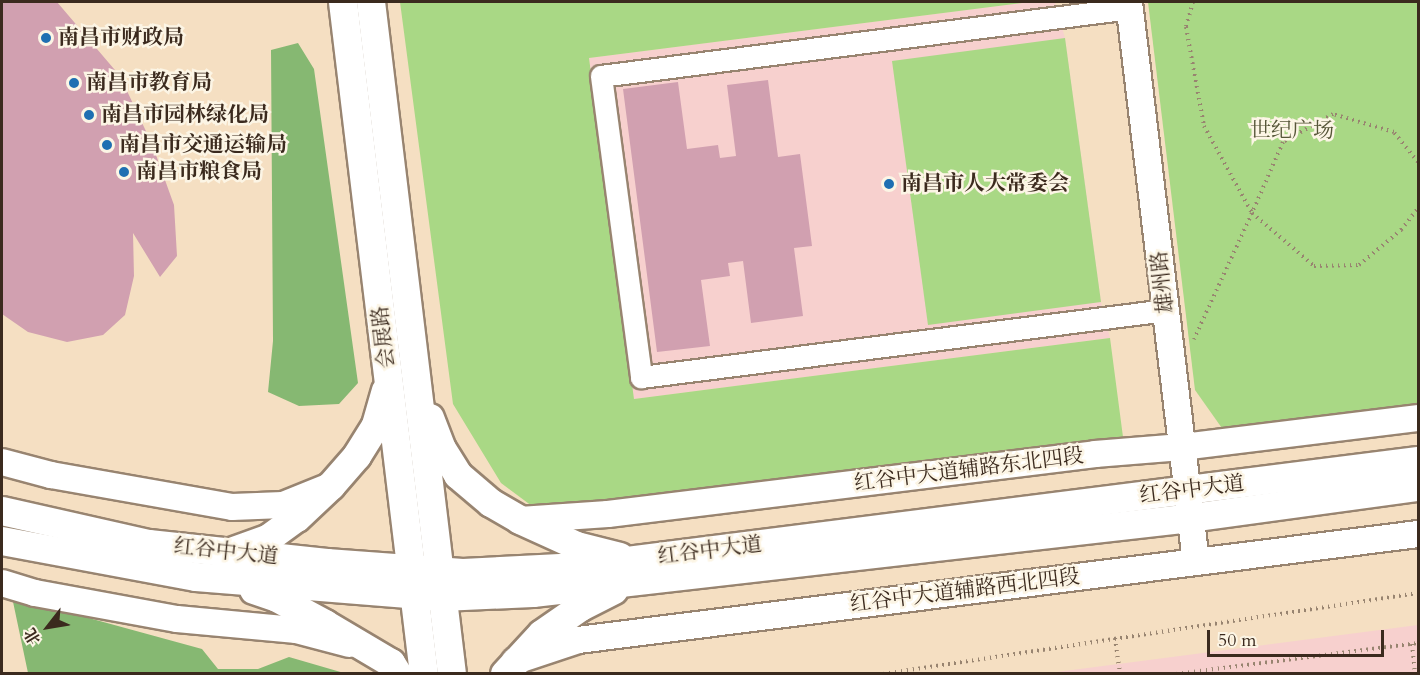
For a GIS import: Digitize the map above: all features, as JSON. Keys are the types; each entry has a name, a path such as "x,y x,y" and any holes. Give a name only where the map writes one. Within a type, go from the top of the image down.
{"main road":[{"name":"会展路","path":"343,2 389,380 427,583 452,674"},
{"name":"会展路","path":"371,2 417,386 427,583 424,674"},
{"path":"389,380 376,426 357,456 331,486 297,518 226,566 391,663 398,674"},
{"path":"417,386 442,449 458,475 491,503 520,520 631,571"},
{"name":"红谷中大道","path":"2,511 149,544 226,566 533,592 631,571 1187,491 1419,461"},
{"name":"红谷中大道","path":"631,571 1191,519 1419,487"},
{"name":"红谷中大道","path":"2,541 196,577 226,566"},
{"path":"510,667 542,634 631,571"}],"street":[{"name":"雄州路","path":"1129,5 1196,562"},
{"path":"1129,5 601,76 641,377 1166,310"},
{"name":"红谷中大道辅路东北四段","path":"520,520 608,514 1095,454 1182,447 1419,418"},
{"path":"2,462 51,475 232,507 283,506 331,486"},
{"name":"红谷中大道辅路西北四段","path":"510,667 578,640 1419,534"},
{"path":"2,584 35,593 177,619 296,630 361,647"}],"path":[{"path":"1193,2 1186,27 1204,126 1252,213 1314,267 1359,266 1401,230 1419,208"},
{"path":"1172,363 1182,365 1283,142 1333,114 1394,132 1419,162"},
{"path":"883,674 1419,592"},
{"path":"1115,638 1120,674"},
{"path":"1176,674 1419,643"},
{"path":"1412,644 1415,674"}],"shaded area":[{"path":"1030,2 1055,2 1065,38 1101,302 1110,338 634,399 589,58"},
{"path":"1418,625 1418,673 1049,673"}],"green space":[{"path":"400,2 1030,2 589,58 634,399 1110,338 1123,437 540,512 501,483 453,404"},
{"name":"世纪广场","path":"1148,2 1418,2 1418,404 1224,431 1195,390"},
{"path":"1065,38 1101,302 928,325 892,61"},
{"path":"298,43 314,69 358,383 339,404 299,406 268,392 273,341 271,50"},
{"path":"12,597 202,649 218,669 258,669 289,657 344,673 28,673"}],"building":[{"path":"2,2 57,2 120,76 152,144 174,205 177,256 160,277 133,233 134,276 125,315 103,335 67,342 28,332 2,314"},
{"path":"768,80 778,157 800,154 812,246 794,248 803,316 751,323 743,261 728,263 730,276 701,280 710,346 657,352 623,89 678,82 687,149 718,145 720,158 736,156 727,85"}],"place":[{"name":"南昌市财政局","path":"46,38"},
{"name":"南昌市教育局","path":"74,83"},
{"name":"南昌市园林绿化局","path":"89,115"},
{"name":"南昌市交通运输局","path":"107,145"},
{"name":"南昌市粮食局","path":"124,172"},
{"name":"南昌市人大常委会","path":"889,184"}]}
